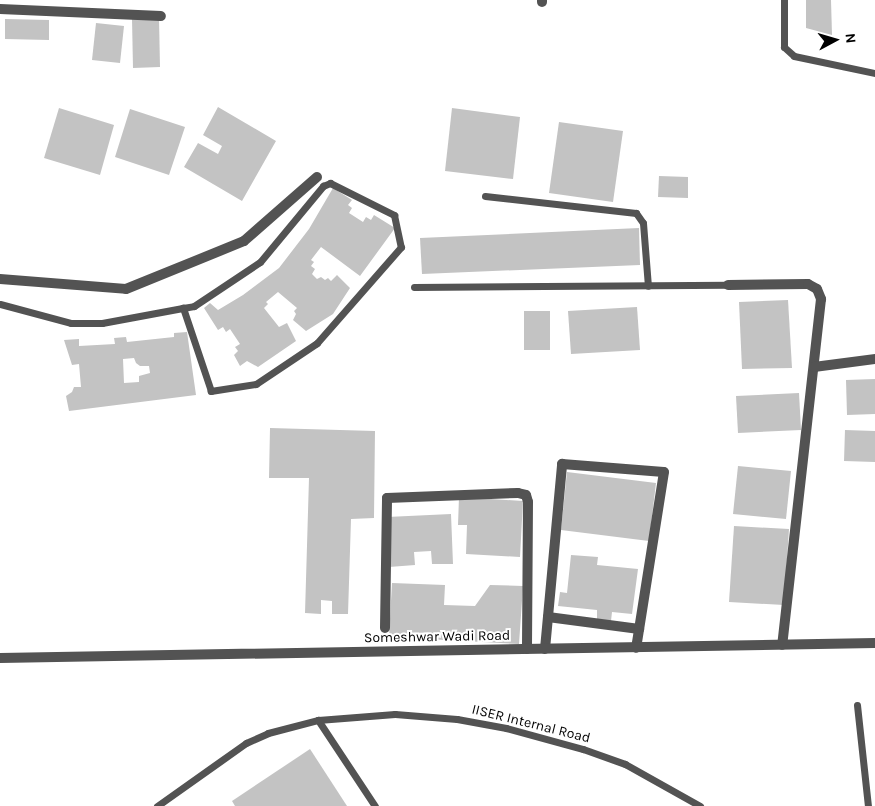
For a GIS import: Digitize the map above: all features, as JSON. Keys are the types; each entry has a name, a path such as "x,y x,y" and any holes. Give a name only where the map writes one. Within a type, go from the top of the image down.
{"street":[{"path":"0,9 161,16"},
{"path":"0,279 126,289 244,241 317,177"},
{"path":"728,285 808,284 817,289 821,299 782,645"},
{"path":"814,367 875,359"},
{"path":"546,649 562,464 664,472 636,648"},
{"path":"385,628 387,498 518,493 526,495 528,502 527,650"},
{"path":"548,617 639,629"},
{"name":"Someshwar Wadi Road","path":"0,658 875,643"}],"lane":[{"path":"784,0 784,47 794,56 875,73"},
{"path":"0,304 71,323 102,323 183,308 194,306 260,262 324,186 330,183 394,215 401,247 317,343 256,384 210,390 183,308"},
{"path":"485,196 636,213 643,223 648,286"},
{"path":"414,287 728,285"},
{"path":"857,705 868,806"},
{"name":"IISER Internal Road","path":"157,806 246,743 277,730 318,720 395,714 426,715 506,728 583,749 625,764 700,806"},
{"path":"318,720 375,806"}],"building":[{"path":"806,0 831,0 832,35 806,28"},
{"path":"159,18 160,67 133,68 132,19"},
{"path":"5,19 49,20 49,40 5,39"},
{"path":"96,23 124,26 120,63 92,60"},
{"path":"218,107 276,141 242,201 184,167 198,143 218,154 222,146 203,135"},
{"path":"59,108 114,125 100,175 44,158"},
{"path":"452,108 520,117 513,179 445,171"},
{"path":"130,109 185,127 169,175 115,157"},
{"path":"559,122 623,131 613,202 549,193"},
{"path":"659,176 688,177 688,198 658,197"},
{"path":"333,188 352,200 348,205 352,208 349,213 363,222 366,217 371,220 374,215 395,228 360,276 321,247 311,260 314,262 311,266 315,269 312,274 317,279 321,277 325,280 328,278 331,281 337,275 350,288 333,314 306,331 293,320 296,314 294,311 297,308 278,292 266,302 268,304 264,308 279,327 287,323 296,341 258,367 247,361 240,366 234,355 238,351 235,347 240,344 230,329 226,332 223,327 218,330 204,308 210,303 218,310 243,295 279,268 309,229"},
{"path":"639,228 640,265 422,274 420,238"},
{"path":"788,300 792,368 742,369 739,302"},
{"path":"637,307 640,350 571,354 568,311"},
{"path":"524,311 550,311 550,350 524,350"},
{"path":"187,332 196,395 69,411 66,396 72,392 74,387 81,387 79,364 72,365 64,340 79,339 79,346 115,344 114,338 126,337 127,342 174,337 174,333","holes":["134,358 140,366 149,366 150,373 139,376 139,382 124,383 123,359"]},
{"path":"875,379 875,414 847,415 846,380"},
{"path":"799,393 801,430 738,433 736,396"},
{"path":"270,428 375,431 374,518 351,519 348,614 332,614 332,601 321,600 321,614 305,613 309,478 269,478"},
{"path":"845,430 875,431 875,462 844,461"},
{"path":"738,466 791,471 786,519 733,514"},
{"path":"567,472 656,483 649,541 561,530"},
{"path":"459,497 523,501 520,557 466,554 467,525 458,525"},
{"path":"451,514 453,564 432,564 431,551 414,552 415,565 389,567 387,517"},
{"path":"734,526 789,529 784,605 729,602"},
{"path":"571,555 598,557 597,565 638,569 632,614 612,612 611,621 597,619 597,610 558,606 560,592 567,593"},
{"path":"392,583 445,585 444,605 475,606 490,585 523,586 519,644 389,637"},
{"path":"310,749 347,806 235,806 232,801"}]}
